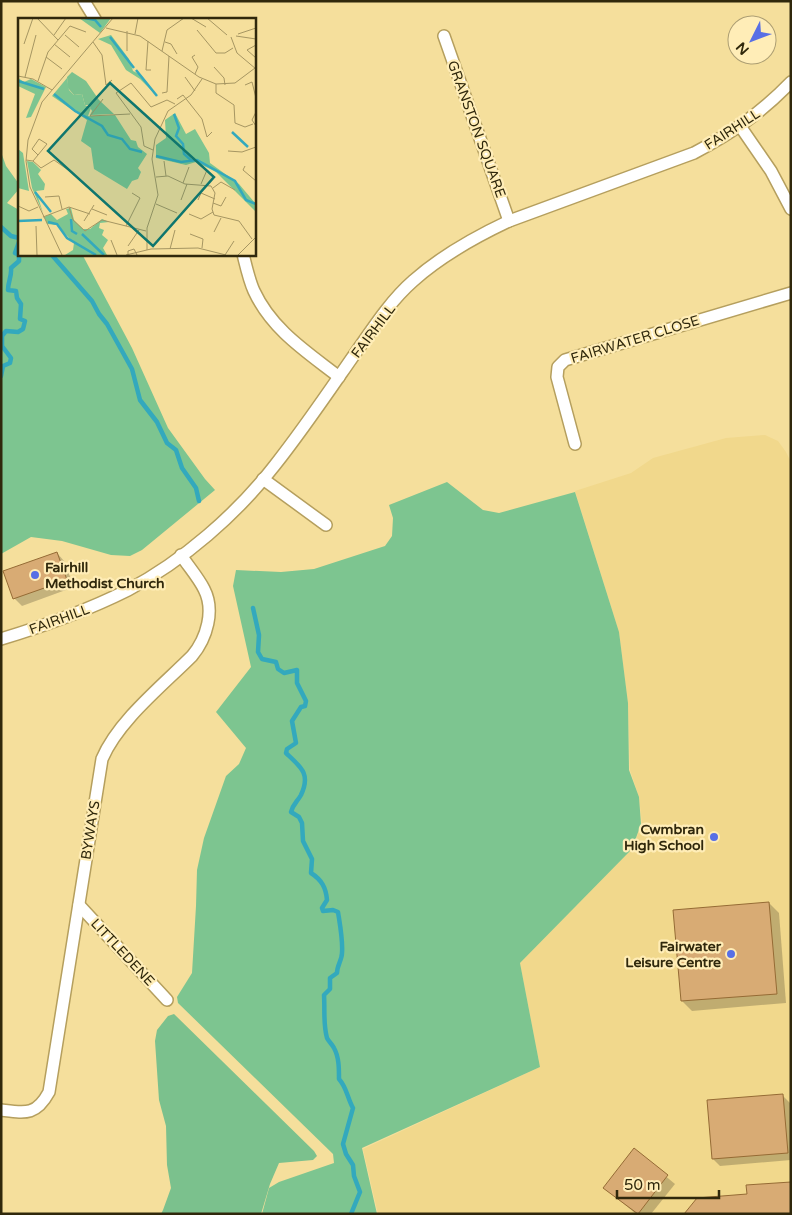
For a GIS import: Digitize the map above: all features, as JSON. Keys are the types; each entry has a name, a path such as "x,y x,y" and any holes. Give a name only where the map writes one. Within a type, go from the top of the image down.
{"street":[{"path":"84,1 94,18"},
{"name":"GRANSTON SQUARE","path":"444,36 509,221"},
{"name":"FAIRHILL","path":"1,639 97,605 130,589 163,569 228,516 263,479 284,452 375,325 412,282 436,263 482,233 509,221 694,153 718,141 768,105 791,82"},
{"path":"740,126 773,176 791,209"},
{"path":"243,255 254,291 279,329 305,352 339,377"},
{"name":"FAIRWATER CLOSE","path":"575,444 557,377 558,368 565,360 791,293"},
{"path":"263,479 326,525"},
{"name":"BYWAYS","path":"1,1110 28,1113 37,1109 49,1092 87,846 102,759 108,743 126,722 192,656 206,635 208,606 204,590 181,555"},
{"name":"LITTLEDENE","path":"79,905 168,1000"}],"shaded area":[{"name":"Cwmbran High School","path":"765,435 778,441 791,462 791,1214 378,1214 363,1149 540,1067 520,963 632,849 642,824 639,797 630,770 628,703 619,632 575,491 631,473 653,458 726,438"}],"green space":[{"path":"1,152 6,166 18,183 18,190 7,203 18,209 18,255 83,255 132,348 168,428 215,490 142,550 130,556 111,555 62,541 31,537 1,554"},
{"path":"447,482 483,510 499,513 575,492 619,632 628,703 629,770 639,797 641,824 632,849 520,963 540,1067 362,1148 377,1214 262,1214 269,1188 279,1182 334,1163 333,1154 178,1003 177,997 192,973 197,870 204,838 226,776 239,764 246,748 216,712 251,667 233,586 236,570 281,572 314,569 385,546 392,536 393,518 389,505"},
{"path":"174,1014 317,1156 313,1160 279,1163 261,1214 161,1214 171,1188 167,1165 166,1126 159,1100 155,1041 157,1030 168,1016"}],"building":[{"name":"Fairhill Methodist Church","path":"57,552 67,580 13,599 3,571"},
{"path":"769,902 777,994 681,1001 673,910"},
{"path":"783,1094 788,1153 712,1159 707,1100"},
{"path":"634,1148 668,1175 638,1214 603,1188"},
{"path":"791,1182 791,1214 684,1214 697,1198 747,1194 746,1185"}],"waterway":[{"path":"1,227 11,236 18,238"},
{"path":"18,245 15,253 18,254"},
{"path":"1,376 3,366 10,363 11,358 2,346 2,336 6,331 18,332 23,329 25,321 20,319 21,304 17,298 16,291 8,290 11,268 19,261 19,255"},
{"path":"52,255 92,301 107,324 132,369 140,400 157,422 167,443 176,450 182,468 196,488 199,501"},
{"path":"253,608 259,635 258,652 262,659 276,662 278,669 284,673 297,670 297,683 306,701 305,706 301,707 292,721 296,743 287,749 286,753 300,767 305,776 304,788 291,812 299,817 302,823 303,841 312,859 311,873 321,881 326,892 327,900 322,908 323,911 333,910 338,912 342,956 337,973 330,978 330,989 324,995 325,1022 327,1038 337,1055 339,1079 353,1108 343,1144 346,1154 353,1165 354,1176 360,1192 351,1214"}],"place":[{"name":"Fairhill Methodist Church","path":"35,575"},
{"name":"Cwmbran High School","path":"714,837"},
{"name":"Fairwater Leisure Centre","path":"731,954"}]}
